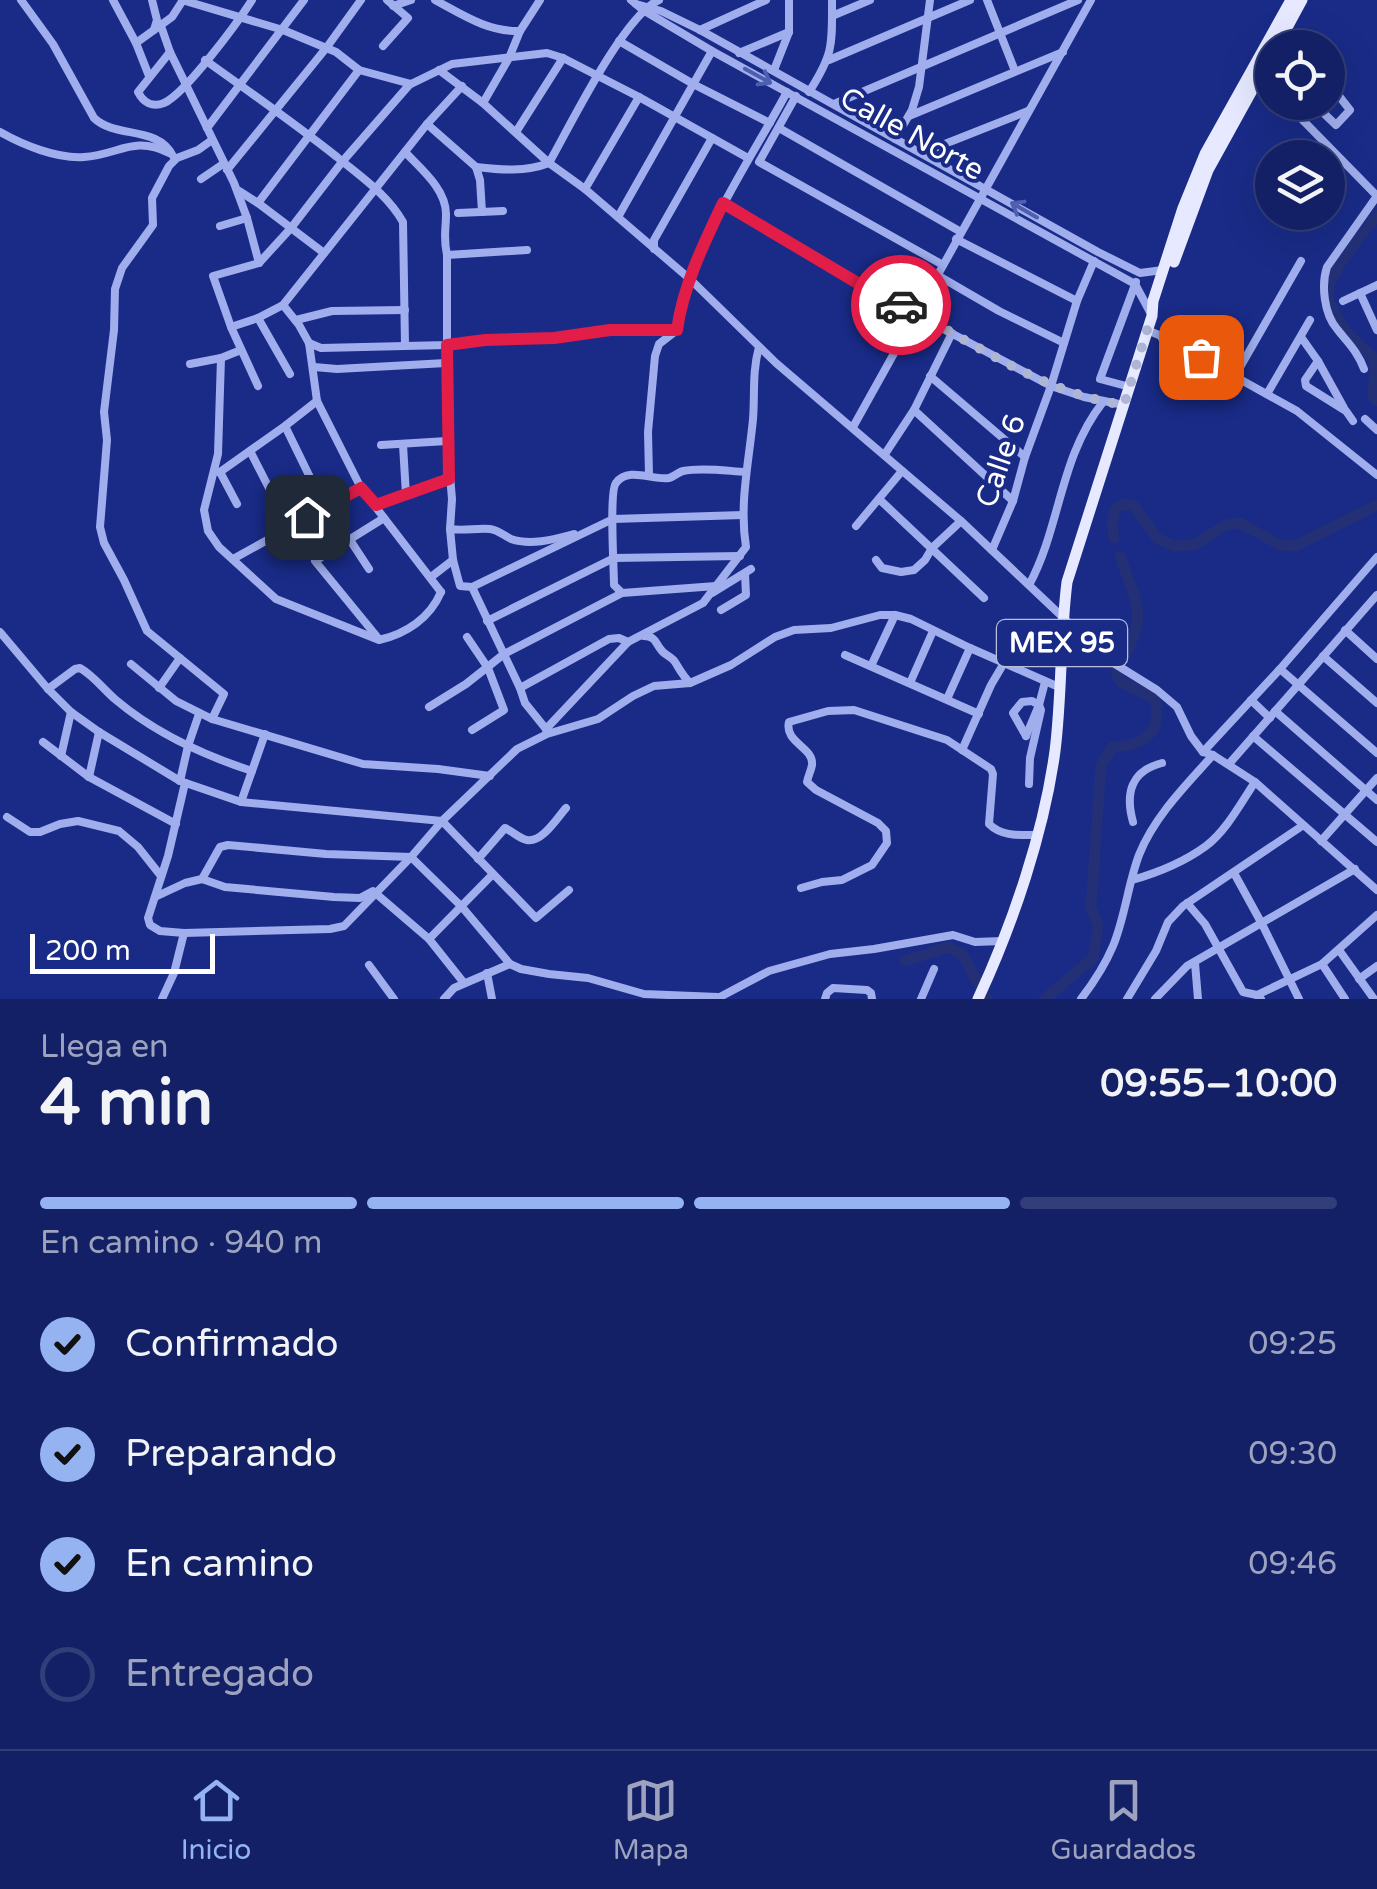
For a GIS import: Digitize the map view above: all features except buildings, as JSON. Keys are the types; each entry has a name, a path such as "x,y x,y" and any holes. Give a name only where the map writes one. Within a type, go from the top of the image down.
{"main road":[{"name":"MEX 95","path":"1277,30 1292,0"},
{"name":"MEX 95","path":"1286,30 1302,0"},
{"name":"MEX 95","path":"1153,314 1153,301 1200,166 1255,76"},
{"name":"MEX 95","path":"978,999 1016,905 1037,834 1054,755 1067,582 1078,542 1147,330 1160,304 1192,210 1255,76"}],"street":[{"path":"21,0 54,44 94,118 100,124 160,140 175,157"},
{"path":"113,0 148,76"},
{"path":"152,0 158,28 237,190 259,262"},
{"path":"136,43 172,17 183,0 283,30 328,50 359,70 411,84"},
{"path":"170,52 138,92 142,100 152,105 162,104 187,85 252,0"},
{"path":"207,128 304,0"},
{"path":"201,179 225,167 328,50 361,0"},
{"path":"390,3 411,0"},
{"path":"436,0 487,27 502,32 520,31"},
{"path":"480,100 509,58 538,3 524,0"},
{"path":"476,167 520,170 548,163 639,5 659,0"},
{"path":"700,30 766,0"},
{"path":"774,70 789,32 790,0"},
{"path":"649,475 648,432 659,344 677,330 702,246 748,158 796,96 810,90 829,60 832,0"},
{"path":"832,16 870,0"},
{"path":"890,148 909,116 919,87 930,0"},
{"path":"829,60 970,0"},
{"path":"986,0 1015,72"},
{"path":"834,104 1078,0"},
{"path":"853,426 1091,0"},
{"path":"383,46 408,18 390,3"},
{"name":"Calle Norte","path":"639,5 700,30 1140,273"},
{"name":"Calle Norte","path":"639,5 726,58 1135,284"},
{"path":"726,58 789,32"},
{"path":"618,41 1078,301"},
{"path":"618,217 712,50"},
{"path":"909,116 1062,52"},
{"path":"258,386 214,276 259,262 411,84 452,64 547,53 563,58 748,158"},
{"path":"516,132 563,58"},
{"path":"205,60 276,109 376,188 394,207 403,222 406,345"},
{"path":"258,203 359,70"},
{"path":"442,72 691,280 760,348 961,521 1108,659 1176,707 1191,736 1208,753 1255,782 1377,890"},
{"path":"442,72 450,98"},
{"path":"232,327 282,305 462,86"},
{"path":"585,189 639,96"},
{"path":"450,98 480,100"},
{"path":"922,153 1028,111"},
{"path":"1303,120 1377,196 1322,280 1333,324 1358,354 1364,369"},
{"path":"427,124 476,167 482,212"},
{"path":"774,126 760,162 943,266"},
{"path":"0,132 30,146 80,158 128,145 148,145 175,157"},
{"path":"654,249 654,240 712,138"},
{"path":"212,140 198,150 175,157 169,166 152,198 152,224 122,268 115,289 104,412 108,440 100,527 104,543 147,630 224,694 212,719"},
{"path":"405,152 440,192 446,214 443,239 447,256 450,529 460,586"},
{"path":"480,180 492,169"},
{"path":"237,190 324,253"},
{"path":"458,213 479,193"},
{"path":"723,203 866,288 1051,386 1124,405"},
{"path":"446,214 504,211"},
{"path":"220,226 247,218"},
{"path":"447,256 527,250"},
{"name":"Calle 6","path":"992,550 1013,501 1024,457 1098,252"},
{"path":"1235,376 1301,261"},
{"path":"1130,387 1100,380 1140,273 1163,270"},
{"path":"937,275 1064,343"},
{"path":"1135,284 1153,314"},
{"path":"1342,301 1377,285"},
{"path":"1360,293 1377,330"},
{"path":"282,305 296,320 308,344 318,401 361,488 441,592"},
{"path":"296,320 332,311 405,310"},
{"path":"258,318 290,374"},
{"path":"1267,394 1310,320"},
{"path":"308,344 320,348 447,345 610,330 677,330"},
{"path":"1147,330 1297,410 1376,472"},
{"path":"885,454 914,410 952,334"},
{"path":"1301,337 1353,421"},
{"path":"199,714 188,746 176,824 148,918 150,925 160,931 184,933 344,926 442,821 517,750 546,731 628,642 703,603 743,552 742,515 754,417 754,366 760,348"},
{"path":"190,364 242,350"},
{"path":"221,358 217,471 204,510 208,531 219,547 276,599 379,640 396,636 421,620 441,592"},
{"path":"1318,361 1305,380 1306,386 1346,412"},
{"path":"314,366 446,363"},
{"path":"930,376 1024,457"},
{"path":"217,471 318,401"},
{"path":"1029,585 1040,565 1080,437 1103,402"},
{"path":"914,410 1013,501"},
{"path":"1366,419 1377,430"},
{"path":"285,426 324,506"},
{"path":"381,446 447,441"},
{"path":"403,445 406,494"},
{"path":"250,451 289,528"},
{"path":"217,471 236,504"},
{"path":"622,593 614,585 616,481 649,475 666,479 683,471 746,472"},
{"path":"856,526 902,471"},
{"path":"376,505 449,479"},
{"path":"233,559 361,488"},
{"path":"879,498 984,598"},
{"path":"441,592 472,587 613,516 742,515"},
{"path":"450,529 495,530 513,540 547,540 577,533 613,516"},
{"path":"379,640 315,561 384,518"},
{"path":"876,560 882,568 914,570 961,521"},
{"path":"350,540 369,569"},
{"path":"487,620 614,558 743,552"},
{"path":"1081,999 1097,978 1114,943 1139,855 1162,816 1251,700 1377,557"},
{"path":"431,578 453,560"},
{"path":"708,595 748,572 746,594 721,610"},
{"path":"429,707 504,654 622,593 716,586"},
{"path":"472,587 525,703 546,731"},
{"path":"1229,764 1345,630 1374,606 1377,595"},
{"path":"871,666 894,615"},
{"path":"546,731 598,719 654,686 690,683 794,630 831,628 880,616 910,618 1061,688"},
{"path":"1345,630 1377,659"},
{"path":"910,683 933,631"},
{"path":"0,632 71,712 182,782 241,802 442,821 536,918 568,890"},
{"path":"467,636 488,668 504,710 472,730"},
{"path":"639,636 656,640 690,683"},
{"path":"520,688 609,639 628,642"},
{"path":"946,699 970,648"},
{"path":"846,655 979,714"},
{"path":"1323,656 1377,703"},
{"path":"159,688 180,658"},
{"path":"962,750 1004,662"},
{"path":"131,664 159,688 212,719 363,764 490,776"},
{"path":"48,690 80,668 161,732 252,770"},
{"path":"1280,669 1377,753"},
{"path":"1029,784 1030,758 1045,682"},
{"path":"1251,700 1377,800"},
{"path":"801,888 842,880 872,865 887,844 886,831 878,823 807,782 810,758 788,732 789,722 828,711 854,710 947,740 986,764 993,774 989,824 1010,835 1037,834"},
{"path":"62,756 71,712"},
{"path":"90,777 99,732"},
{"path":"241,802 265,734"},
{"path":"1253,736 1377,842"},
{"path":"43,742 90,777 176,824"},
{"path":"1133,822 1128,806 1134,780 1150,766 1162,762"},
{"path":"1321,841 1377,778"},
{"path":"1132,880 1156,873 1208,845 1255,782"},
{"path":"478,859 504,828 532,841 540,838 566,808"},
{"path":"7,817 30,832 78,822 118,831 138,847 161,876"},
{"path":"1127,999 1156,951 1168,922 1188,903 1302,826"},
{"path":"202,879 220,847 228,845 411,858 462,907 510,964 520,969 588,978 644,994 718,998 768,972 830,954 953,935 976,942 1002,941"},
{"path":"1156,999 1187,966 1355,869"},
{"path":"1234,873 1300,999"},
{"path":"429,939 494,874"},
{"path":"155,897 202,879 224,886 334,897 360,898 370,891 378,893 429,939 464,983"},
{"path":"1188,903 1244,992 1259,997 1322,964 1377,916"},
{"path":"162,999 174,973 184,933"},
{"path":"1339,950 1374,999"},
{"path":"1196,962 1198,999"},
{"path":"444,999 454,988 510,964"},
{"path":"1322,964 1345,999"},
{"path":"370,965 394,999"},
{"path":"1358,979 1377,966"},
{"path":"921,999 934,969"},
{"path":"487,972 492,999"},
{"path":"825,999 834,988 868,990 872,999"}],"waterway":[{"path":"1377,215 1329,284 1329,302 1346,332 1372,356 1373,397 1377,401"},
{"path":"1114,538 1116,508 1124,504 1134,506 1158,539 1175,546 1194,545 1226,525 1240,523 1280,545 1295,546 1377,505"},
{"path":"1120,556 1137,610 1135,633 1120,663"},
{"path":"1045,999 1093,958 1098,926 1091,906 1101,766 1112,747 1141,740 1156,721 1155,699 1120,681 1116,672"},
{"path":"905,961 948,947 962,954 987,999"}],"way so far":[{"path":"901,305 1051,386 1103,402 1124,405 1147,330 1201,357"}],"route":[{"path":"307,517 361,488 376,505 449,479 447,345 610,330 677,330 702,246 723,203 901,305"}]}
